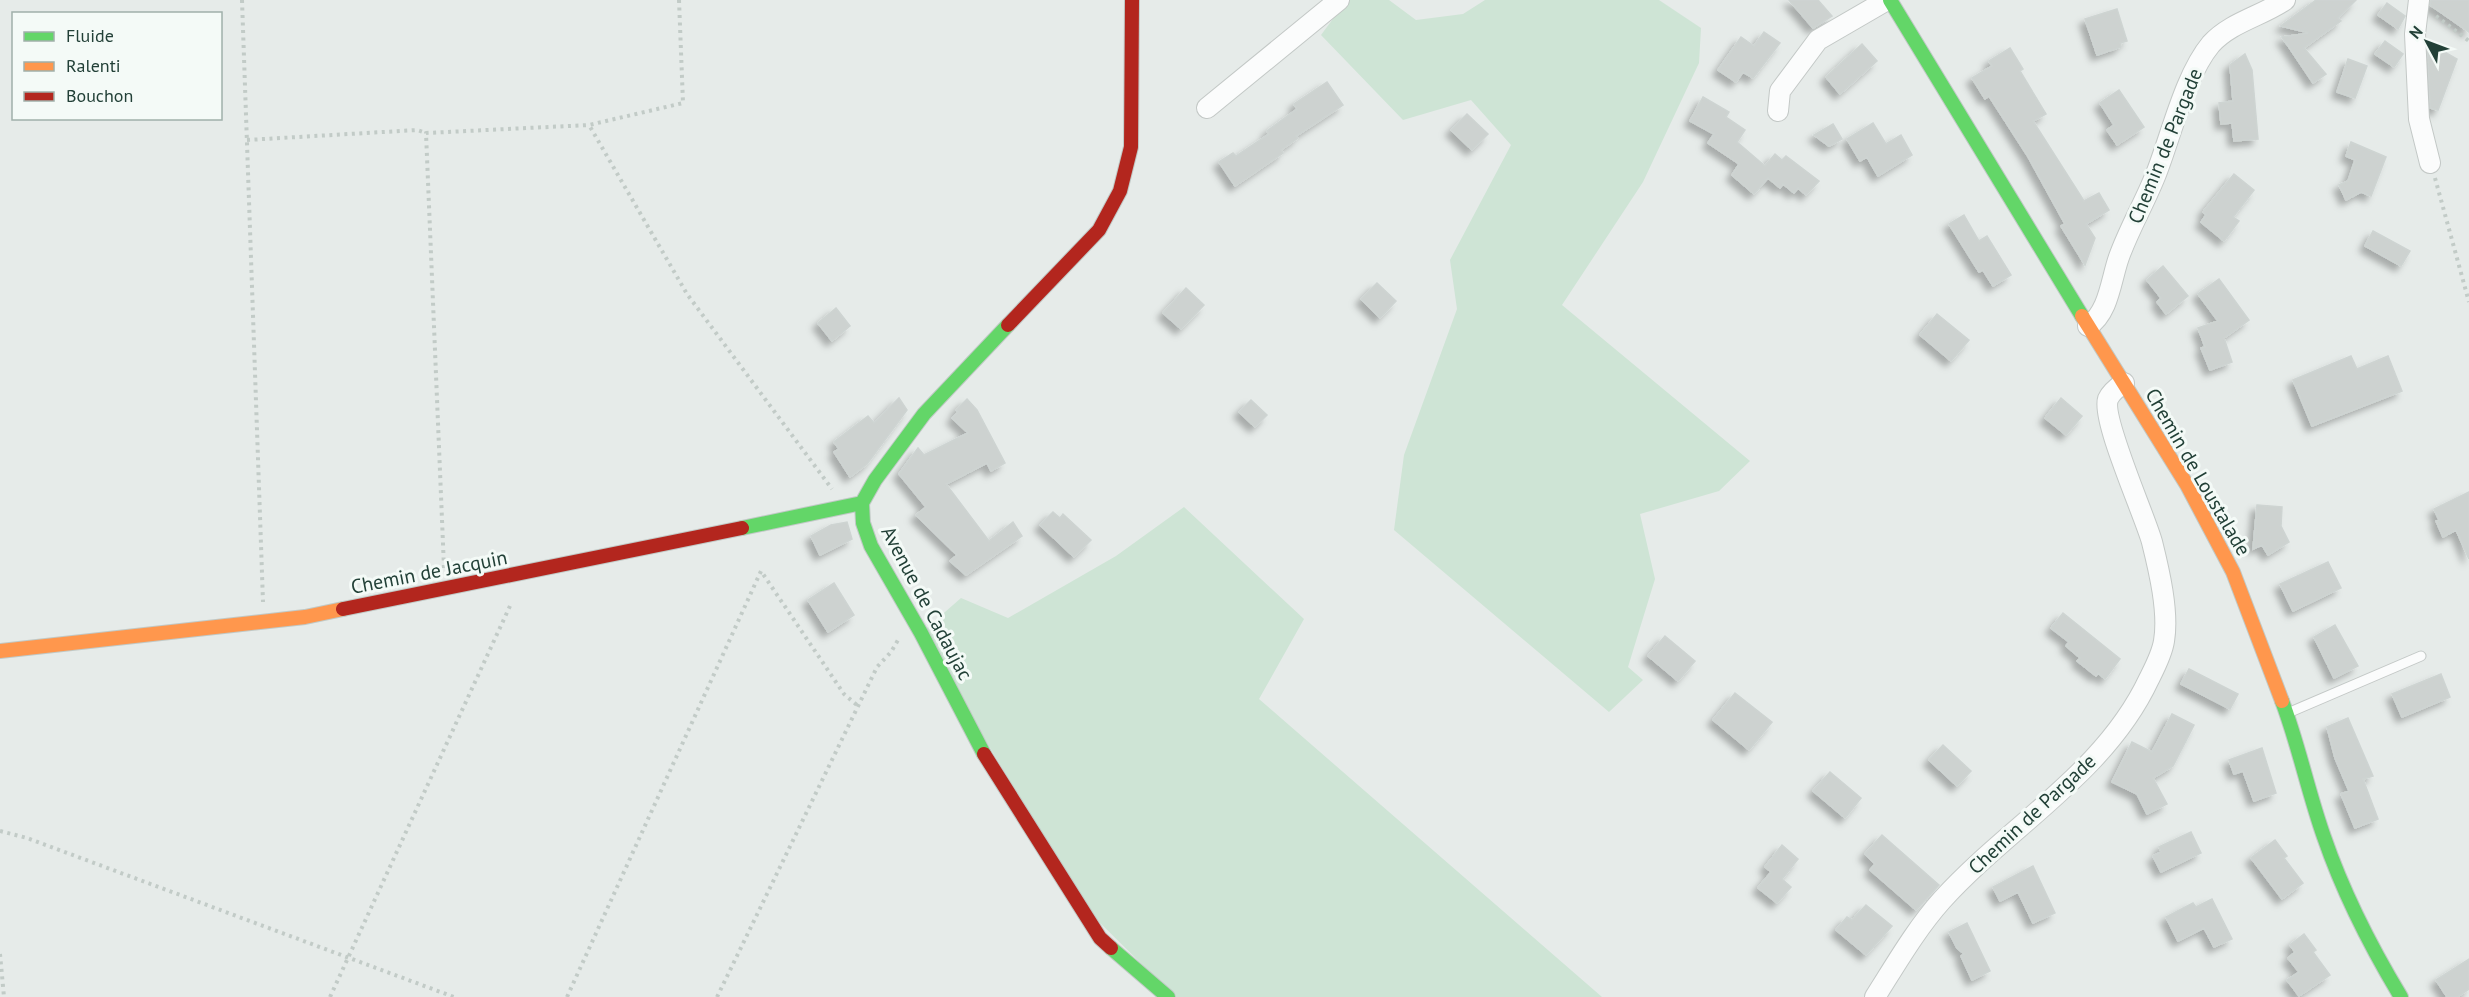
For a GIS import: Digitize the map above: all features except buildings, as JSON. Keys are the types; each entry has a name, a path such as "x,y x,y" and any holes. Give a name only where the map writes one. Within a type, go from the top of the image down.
{"street":[{"path":"858,504 924,414 1099,230 1115,204 1128,167 1131,147 1132,0"},
{"path":"1208,108 1339,0"},
{"path":"1778,111 1780,91 1818,40 1888,0"},
{"name":"Chemin de Loustalade","path":"1888,0 2187,485 2233,572 2286,714 2323,835 2348,902 2371,948 2401,997"},
{"name":"Chemin de Pargade","path":"2088,326 2094,323 2101,313 2119,257 2155,177 2201,58 2225,33 2285,0"},
{"path":"2419,1 2415,34 2419,119 2430,163"},
{"name":"Chemin de Pargade","path":"1875,997 1919,928 1943,899 1989,854 2059,794 2096,755 2130,714 2156,664 2164,642 2166,621 2163,599 2152,542 2111,426 2108,405 2108,399 2115,389 2124,383"},
{"name":"Chemin de Jacquin","path":"0,651 305,617 564,566 749,525 858,504"},
{"name":"Avenue de Cadaujac","path":"858,504 871,546 921,633 989,763 1100,938 1168,997"}],"lane":[{"path":"2286,714 2421,656"}],"path":[{"path":"242,0 263,622"},
{"path":"247,140 417,130 426,133 589,125 683,103 680,0"},
{"path":"2419,1 2469,41"},
{"path":"589,125 687,294 831,488 858,504"},
{"path":"426,133 444,589"},
{"path":"2430,163 2469,302"},
{"path":"567,997 761,571 844,694 858,706"},
{"path":"330,997 510,606"},
{"path":"717,997 877,667 897,643 899,632"},
{"path":"0,831 27,838 454,997"},
{"path":"0,954 4,997"}],"green space":[{"path":"1347,0 1389,0 1416,20 1463,14 1485,0 1659,0 1701,28 1699,63 1643,182 1562,305 1750,461 1719,491 1640,514 1655,579 1628,667 1643,680 1609,712 1394,530 1404,455 1457,309 1450,260 1511,145 1471,100 1403,120 1321,35"},
{"path":"1184,507 1304,619 1259,699 1602,997 1175,997 1089,912 921,633 961,598 1008,618 1116,556"}],"traffic: fast":[{"path":"1890,0 2082,316"},
{"path":"984,754 921,633 871,546 863,523 862,503 875,480 924,414 1008,325"},
{"path":"742,528 862,503"},
{"path":"2282,701 2318,820 2340,879 2378,958 2401,997"},
{"path":"1111,948 1168,997"}],"traffic: slow":[{"path":"2082,316 2187,485 2233,572 2282,701"},
{"path":"0,651 305,617 343,609"}],"traffic: jam":[{"path":"1008,325 1099,230 1120,191 1131,147 1132,0"},
{"path":"343,609 742,528"},
{"path":"984,754 1100,938 1111,948"}]}
